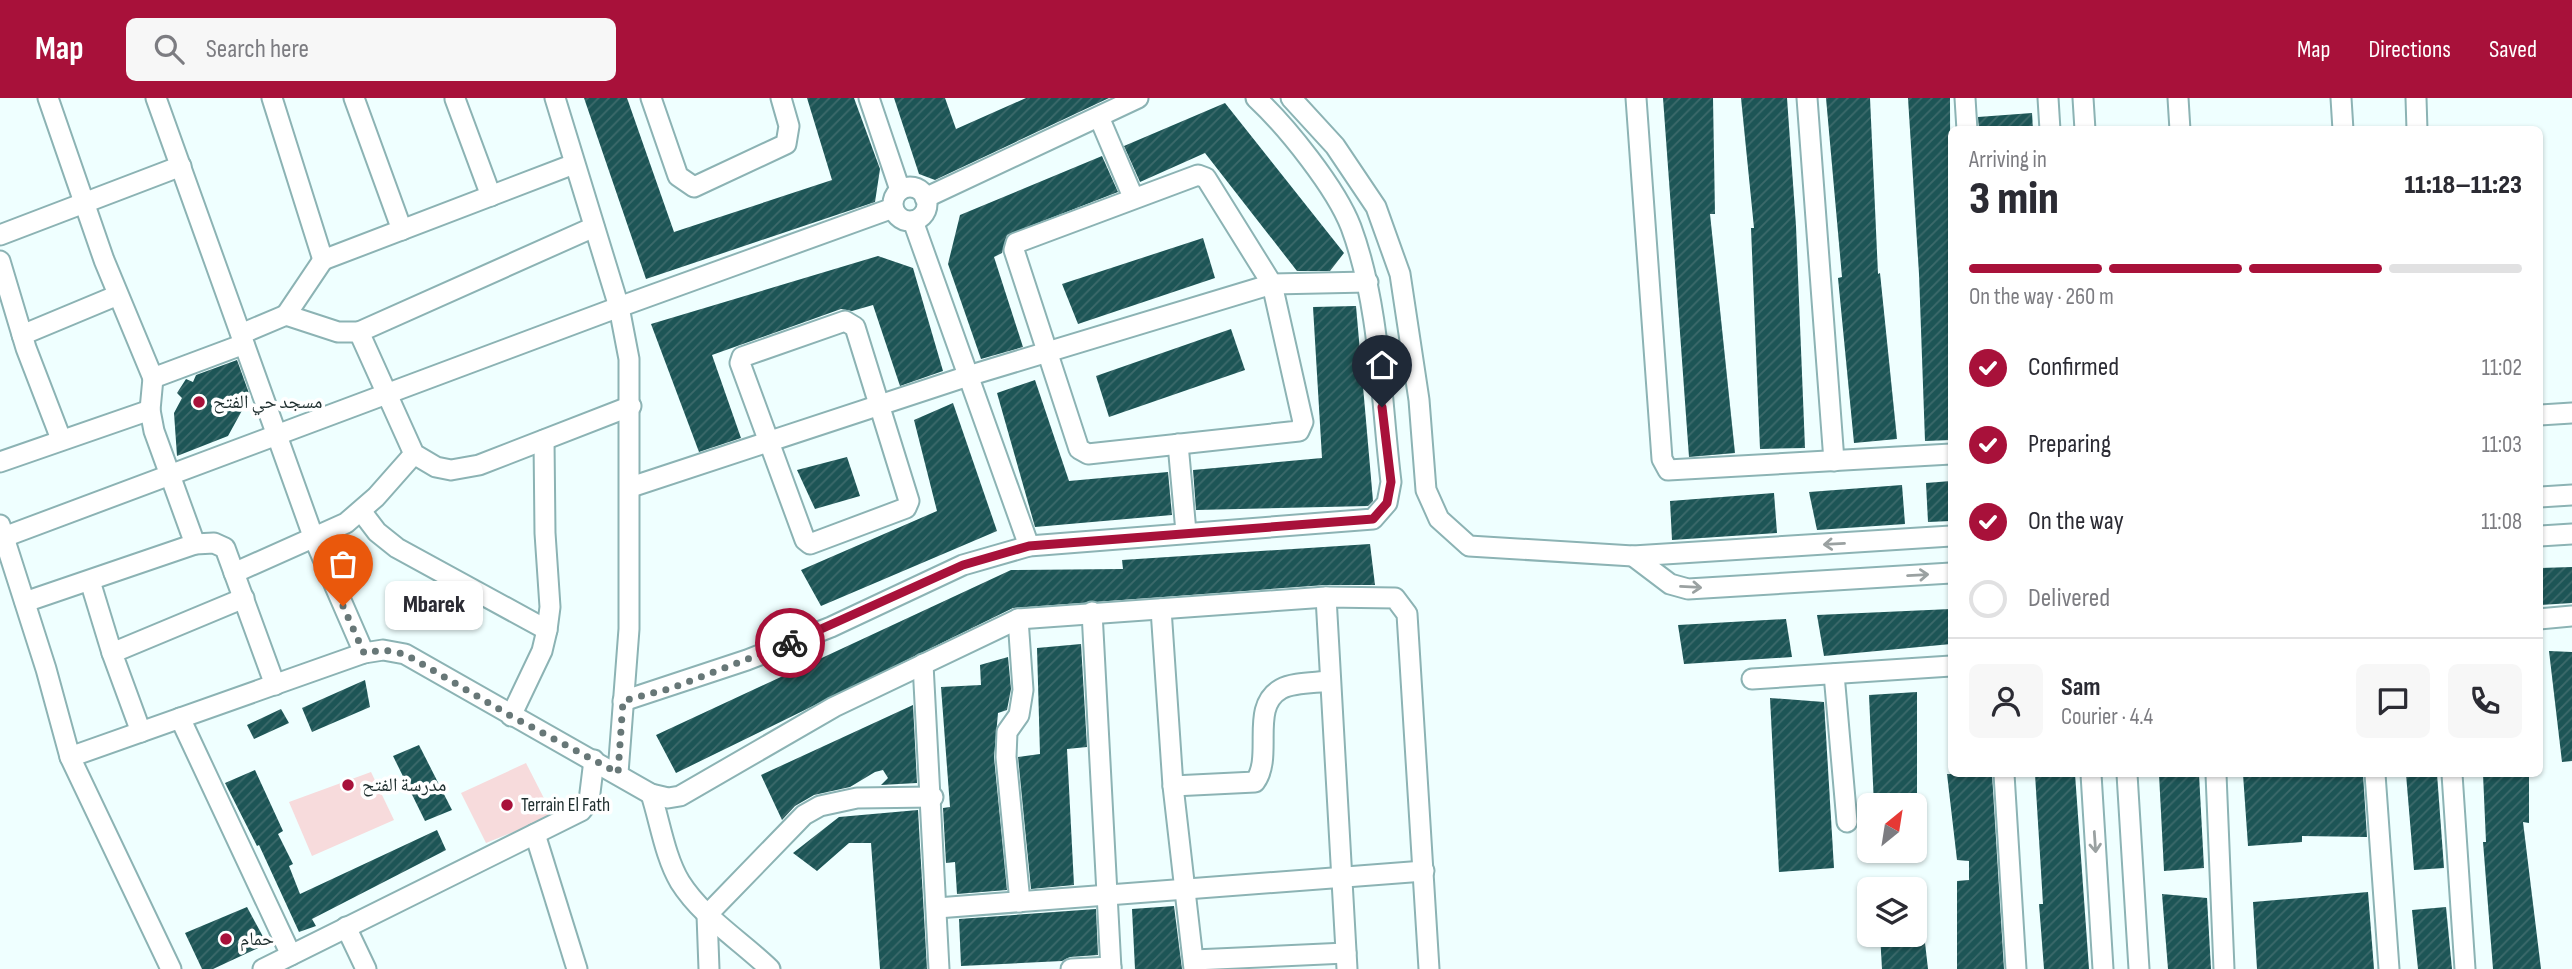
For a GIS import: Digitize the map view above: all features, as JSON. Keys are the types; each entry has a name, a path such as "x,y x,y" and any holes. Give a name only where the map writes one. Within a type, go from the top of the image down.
{"street":[{"path":"156,98 313,536 364,653"},
{"path":"272,98 323,260"},
{"path":"354,98 402,230"},
{"path":"555,98 619,307 629,359 629,629 618,773"},
{"path":"651,98 678,176 694,187 786,144 789,126 781,98"},
{"path":"869,98 900,219 913,221 924,214 925,198"},
{"path":"925,198 1138,98"},
{"path":"623,701 747,660 831,627 963,565 1029,546 1373,519 1387,503 1391,482 1368,282 1350,225 1338,205 1313,164 1256,98"},
{"path":"1291,98 1335,146 1376,207 1400,274 1419,400 1426,490 1439,519 1469,546 1633,556 1948,536"},
{"path":"1636,98 1662,459 1668,470 1948,454"},
{"path":"1807,98 1834,461"},
{"path":"1965,98 1967,126"},
{"path":"2048,98 2050,126"},
{"path":"2083,98 2085,126"},
{"path":"2178,98 2180,126"},
{"path":"2341,98 2343,126"},
{"path":"2416,98 2417,126"},
{"path":"50,99 118,295 153,378 150,410 169,476 195,544"},
{"path":"455,99 491,196"},
{"path":"1099,117 1133,197"},
{"path":"153,378 242,339 286,315 323,260 574,164"},
{"path":"0,235 181,166"},
{"path":"1198,175 1206,178 1272,284 1303,422 1299,431 1088,454 1079,449 1045,353 1014,250 1016,243 1133,197 1198,175"},
{"path":"171,969 70,757 2,531 169,476 277,436 897,199 913,188 925,198"},
{"path":"913,221 1029,546"},
{"path":"286,315 338,332 359,332 594,227"},
{"path":"0,261 22,335 61,439"},
{"path":"631,487 968,376 1272,284 1368,282"},
{"path":"304,287 313,324"},
{"path":"22,335 118,295"},
{"path":"845,321 856,327 909,501 906,508 810,544 805,540 767,443 740,363 743,357 845,321"},
{"path":"359,332 414,454 436,467 451,470 479,465 631,406"},
{"path":"0,462 150,410"},
{"path":"2543,415 2572,414"},
{"path":"511,716 542,651 550,607 545,533 544,440"},
{"path":"1178,444 1186,532"},
{"path":"234,573 346,523 362,511 414,454"},
{"path":"2543,497 2572,495"},
{"path":"362,511 377,532 397,548 547,630"},
{"path":"2543,536 2572,534"},
{"path":"25,602 195,544 222,546 275,685"},
{"path":"1633,556 1671,584 1688,589 1948,573"},
{"path":"90,581 112,653 141,732"},
{"path":"70,757 364,653 383,650 405,654 651,794 668,798 680,796 834,707 1018,619 1326,597 1387,596 1395,598 1407,614 1429,969"},
{"path":"1161,608 1173,786 1194,964 1347,961 1326,597"},
{"path":"112,653 244,598"},
{"path":"1071,969 1111,968 1092,612"},
{"path":"2543,619 2572,616"},
{"path":"1018,619 1023,690 1019,715 1007,732 1006,757 1020,902"},
{"path":"923,664 933,797 939,969"},
{"path":"1752,680 1948,666"},
{"path":"1834,674 1847,822"},
{"path":"1173,786 1255,782 1263,762 1265,715 1274,695 1282,688 1330,681"},
{"path":"180,718 291,955"},
{"path":"263,969 586,806 594,760"},
{"path":"2004,777 2016,969"},
{"path":"2091,777 2103,969"},
{"path":"2127,777 2138,969"},
{"path":"2216,777 2224,969"},
{"path":"2375,777 2389,969"},
{"path":"2452,777 2465,969"},
{"path":"651,794 676,875 707,915 770,969"},
{"path":"709,969 707,915 804,815 820,806 857,798 933,797"},
{"path":"535,834 577,969"},
{"path":"937,908 1424,871"},
{"path":"346,927 366,969"}],"shaded area":[{"name":"Terrain El Fath","path":"526,763 553,816 486,843 461,793"},
{"path":"371,772 394,820 312,856 289,802"}],"building":[{"path":"584,98 627,98 674,232 832,180 807,98 854,98 880,169 875,202 646,279"},
{"path":"894,98 945,98 956,129 1026,98 1109,98 935,180 919,174"},
{"path":"1663,98 1713,98 1715,214 1710,214 1735,453 1689,457"},
{"path":"1741,98 1787,98 1796,226 1805,448 1760,449 1751,228 1754,228"},
{"path":"1826,98 1870,98 1878,274 1880,273 1897,439 1854,443 1838,278 1842,277"},
{"path":"1908,98 1950,98 1948,440 1925,441 1919,274"},
{"path":"1225,103 1344,253 1330,271 1297,271 1205,153 1140,182 1124,146"},
{"path":"2032,113 2033,126 1979,126 1978,117"},
{"path":"1102,156 1118,192 1007,235 1002,253 994,257 1023,347 981,359 948,264 960,215"},
{"path":"1203,238 1215,278 1078,324 1062,284"},
{"path":"878,256 913,268 943,371 900,386 873,305 852,311 841,309 712,355 741,438 699,452 651,324"},
{"path":"1356,306 1373,501 1368,506 1196,510 1193,470 1322,458 1313,307"},
{"path":"1231,329 1245,370 1109,417 1096,376"},
{"path":"237,360 250,396 228,436 177,456 174,413 182,398 177,393 186,379 193,382 196,375"},
{"path":"1035,380 1069,481 1168,472 1172,515 1035,527 997,393"},
{"path":"953,403 997,531 821,606 801,570 937,511 914,420"},
{"path":"847,457 860,496 815,509 797,470"},
{"path":"1948,481 1948,521 1928,522 1926,483"},
{"path":"1902,485 1905,524 1817,530 1809,492"},
{"path":"1774,493 1777,533 1672,540 1670,501"},
{"path":"1370,544 1375,585 1325,585 1013,608 676,773 656,735 1011,570 1123,569 1122,560"},
{"path":"2572,567 2572,603 2543,605 2543,568"},
{"path":"1948,609 1948,644 1824,656 1817,615"},
{"path":"1786,619 1792,657 1684,664 1678,625"},
{"path":"1081,644 1087,747 1067,749 1074,885 1031,889 1018,757 1040,754 1037,648"},
{"path":"2549,651 2572,652 2572,761 2562,762"},
{"path":"1008,657 1011,689 1007,710 998,713 994,757 1007,890 957,894 955,862 946,863 943,808 950,807 941,687 981,685 980,665"},
{"path":"365,680 370,707 312,732 302,708"},
{"path":"1917,692 1917,793 1873,793 1869,695"},
{"path":"1770,698 1824,702 1834,868 1779,872"},
{"path":"913,705 917,783 881,785 888,778 883,770 875,772 850,787 814,795 795,806 782,820 761,775"},
{"path":"281,709 289,723 254,739 247,725"},
{"path":"419,745 452,810 425,821 393,756"},
{"path":"255,770 283,831 278,834 293,864 289,866 300,894 437,830 446,850 312,919 316,926 299,932 259,845 257,846 225,783"},
{"path":"1947,774 1948,777 1992,777 2004,969 1957,969 1957,881 1969,880 1969,861 1957,860"},
{"path":"2035,777 2075,777 2089,969 2044,969 2039,904 2043,904"},
{"path":"2159,777 2199,777 2204,868 2164,871"},
{"path":"2243,777 2363,777 2367,837 2302,836 2302,842 2248,846"},
{"path":"2406,777 2437,777 2444,868 2414,870"},
{"path":"2483,777 2529,777 2529,823 2523,822 2541,969 2493,969 2483,842 2486,842"},
{"path":"918,810 927,969 880,969 871,843 849,843 817,871 793,853 839,817"},
{"path":"2368,892 2374,969 2257,969 2253,902"},
{"path":"2162,894 2207,898 2211,969 2168,969"},
{"path":"1174,906 1182,969 1135,969 1132,909"},
{"name":"حمام","path":"247,907 267,944 213,969 202,969 185,933"},
{"path":"2446,907 2452,969 2418,969 2412,910"},
{"path":"1096,909 1098,955 1070,957 1062,961 961,966 959,919"},
{"path":"1881,947 1925,947 1928,969 1882,969"}],"way so far":[{"path":"343,606 364,653 393,650 405,654 511,716 618,773 623,701 672,688 790,643"}],"place":[{"name":"مسجد حي الفتح","path":"199,402"},
{"name":"Mbarek","path":"343,606"},
{"name":"مدرسة الفتح","path":"348,785"},
{"name":"Terrain El Fath","path":"507,805"},
{"name":"حمام","path":"226,939"}],"route":[{"path":"790,643 831,627 902,591 963,565 1029,546 1373,519 1387,503 1391,482 1382,407"}]}
